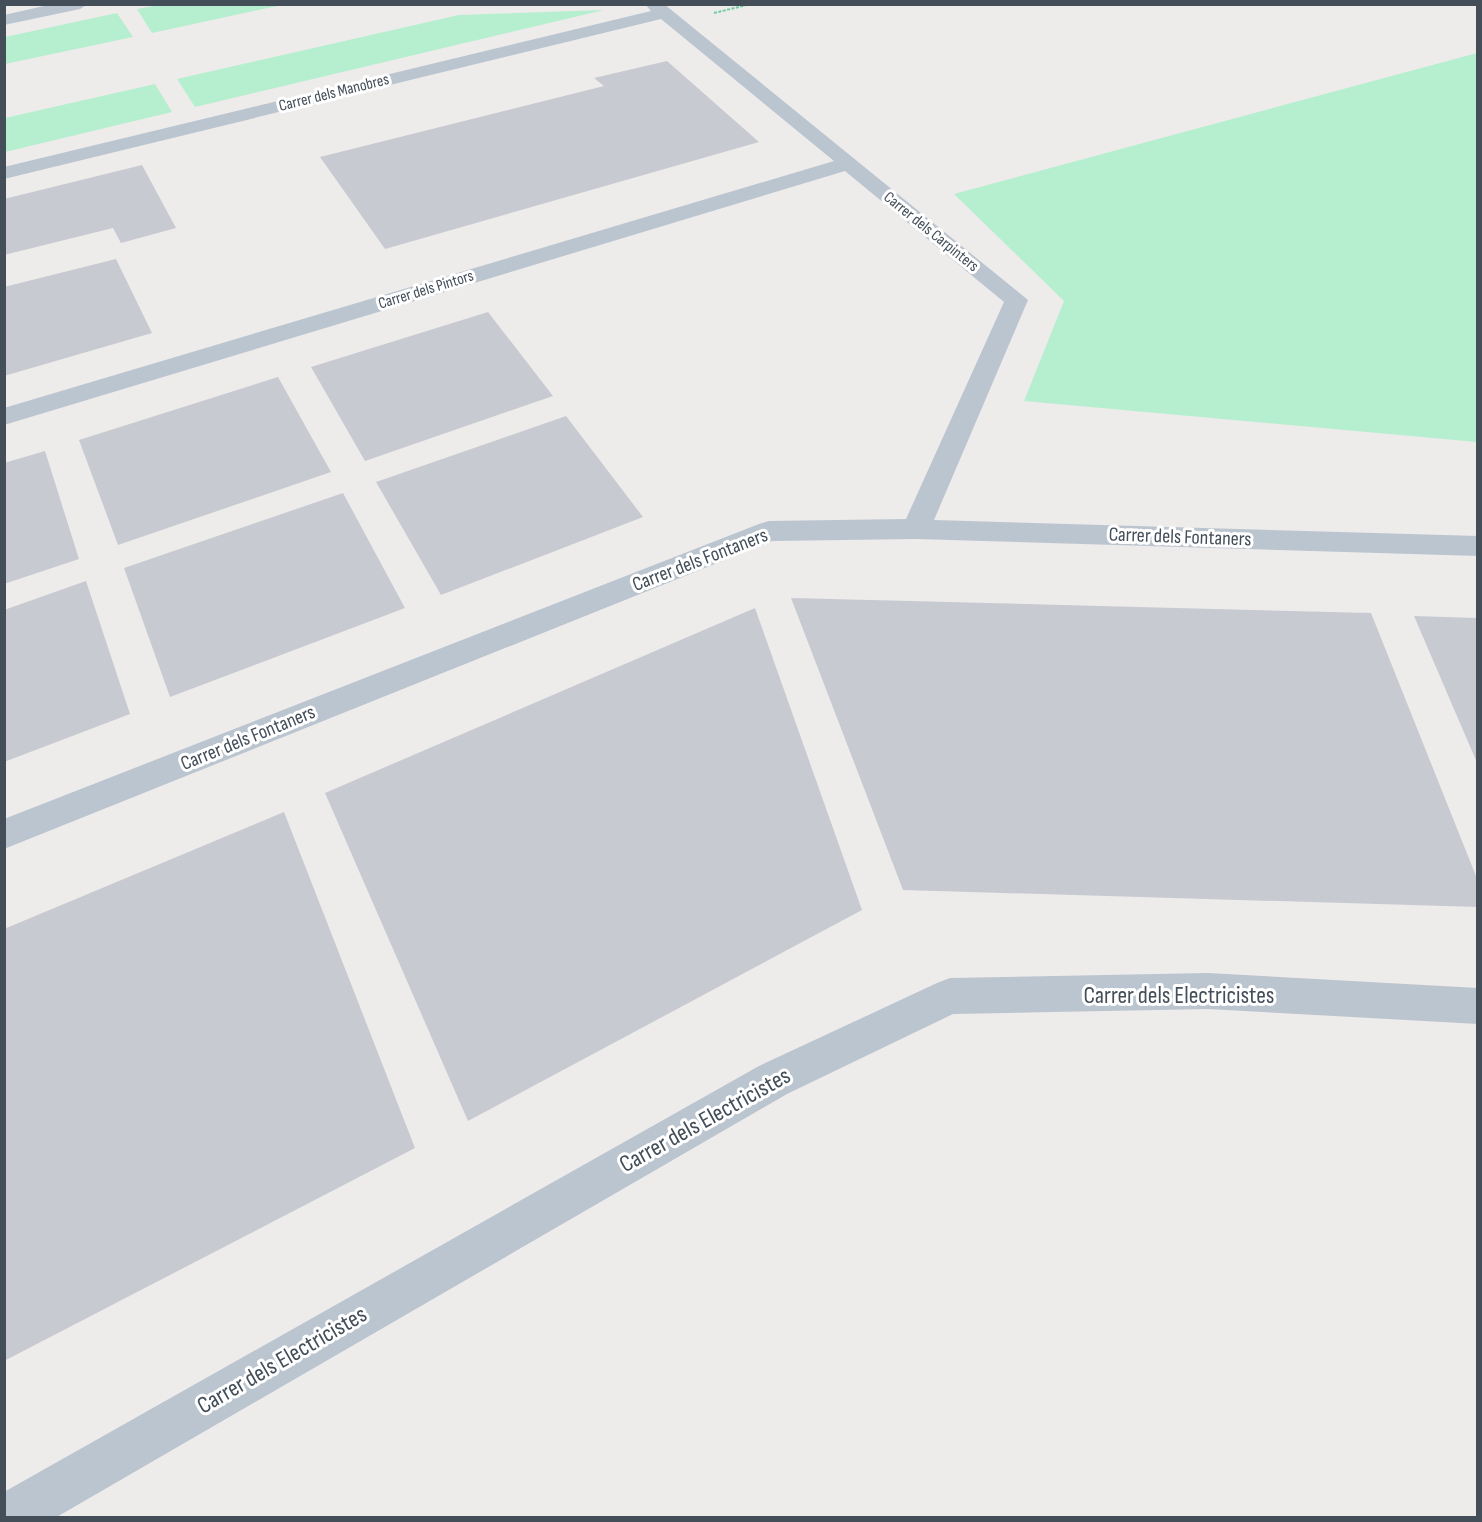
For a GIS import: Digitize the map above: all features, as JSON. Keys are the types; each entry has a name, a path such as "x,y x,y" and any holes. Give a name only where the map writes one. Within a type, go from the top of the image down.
{"lane":[{"path":"4,20 80,4"},
{"name":"Carrer dels Carpinters","path":"658,9 1016,300 916,529"},
{"name":"Carrer dels Manobres","path":"4,173 658,9"},
{"name":"Carrer dels Pintors","path":"4,417 847,164"},
{"name":"Carrer dels Fontaners","path":"4,834 769,531 916,529 1478,546"},
{"name":"Carrer dels Electricistes","path":"7,1518 773,1080 950,996 1208,991 1478,1006"}],"green space":[{"path":"159,5 282,5 152,33 137,9"},
{"path":"604,10 195,107 177,79 459,15"},
{"path":"117,13 133,37 5,64 5,37"},
{"path":"1477,53 1477,442 1024,401 1064,301 954,194"},
{"path":"155,84 172,112 5,152 5,118"}],"building":[{"path":"667,61 759,142 385,249 320,157 604,86 594,78"},
{"path":"142,165 176,228 121,243 113,228 4,255 4,199"},
{"path":"116,259 152,333 4,376 4,287"},
{"path":"488,312 553,396 365,461 311,367"},
{"path":"278,377 331,472 118,545 79,440"},
{"path":"566,416 643,517 441,595 376,482"},
{"path":"45,451 79,559 4,584 4,463"},
{"path":"343,493 405,608 170,697 124,568"},
{"path":"86,581 130,714 4,762 4,610"},
{"path":"791,598 1371,613 1478,881 1478,907 903,890"},
{"path":"755,608 862,910 468,1121 325,793"},
{"path":"1414,616 1478,618 1478,765"},
{"path":"284,812 415,1148 4,1361 4,929"}]}
